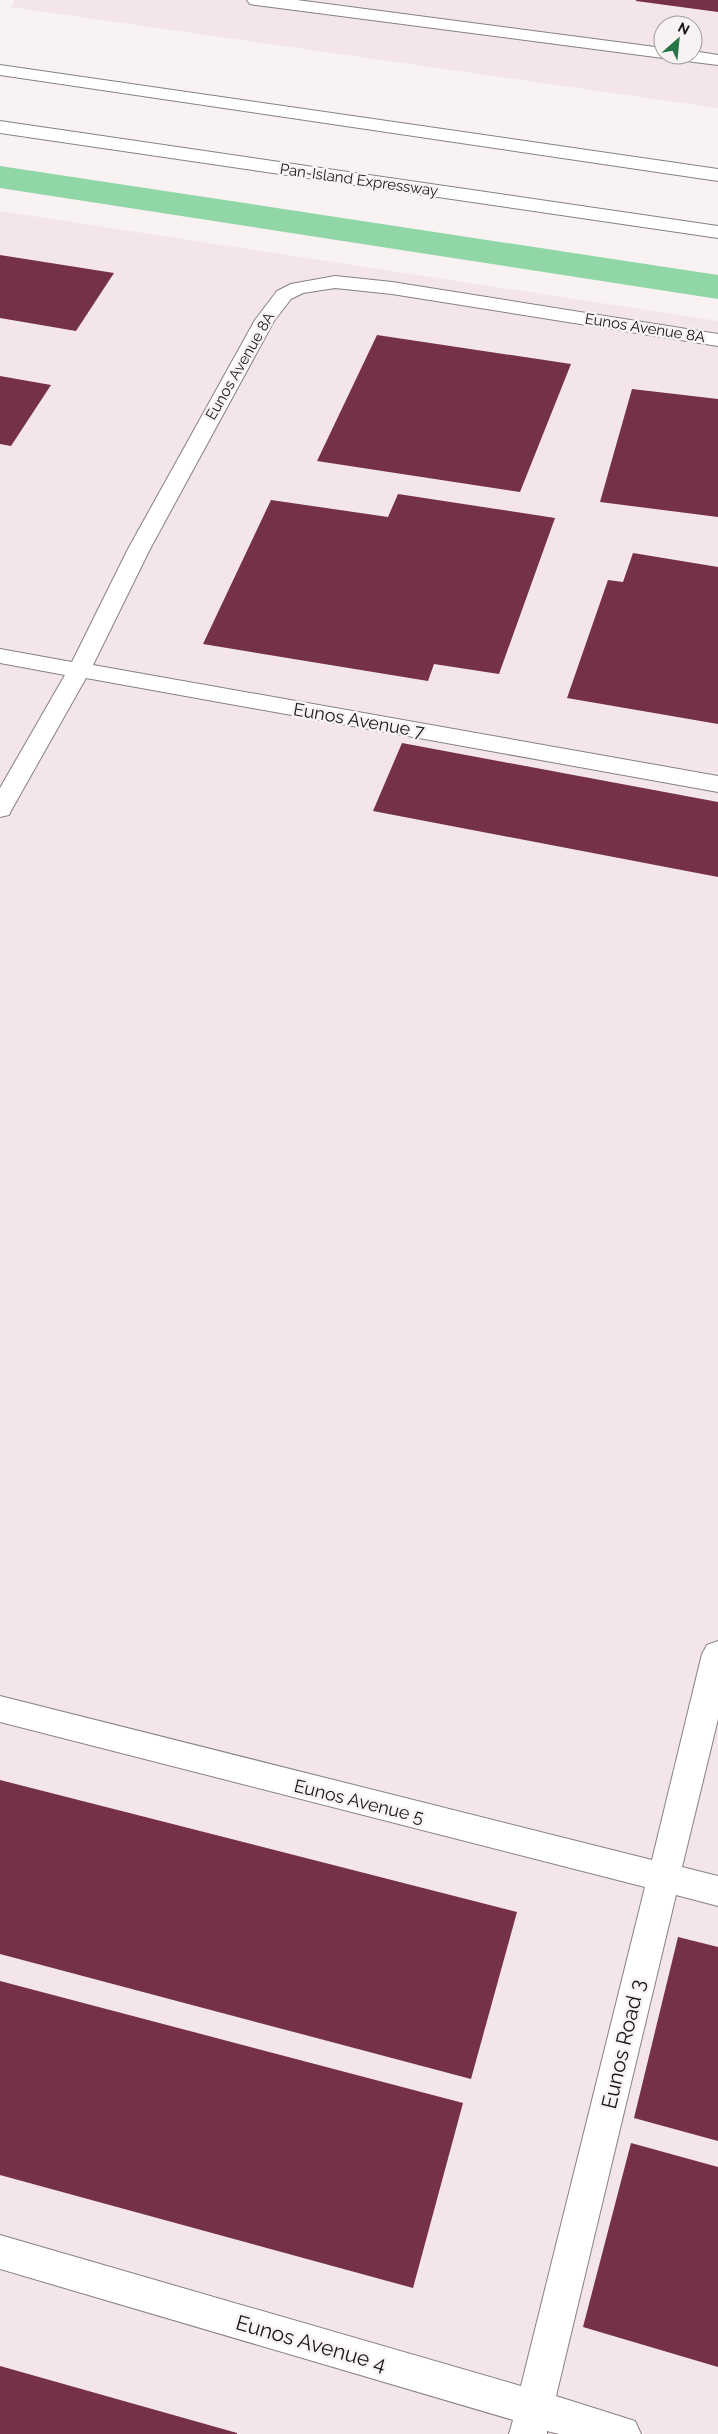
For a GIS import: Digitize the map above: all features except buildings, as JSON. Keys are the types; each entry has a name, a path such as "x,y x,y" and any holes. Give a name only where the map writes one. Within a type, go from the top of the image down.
{"main road":[{"path":"256,0 653,52"},
{"path":"703,58 718,60"},
{"path":"0,70 718,175"},
{"name":"Pan-Island Expressway","path":"0,127 718,232"},
{"name":"Eunos Avenue 8A","path":"0,809 79,670 139,548 265,320 284,295 298,288 335,282 392,288 718,340"},
{"name":"Eunos Avenue 7","path":"0,656 718,784"},
{"name":"Eunos Road 3","path":"531,2421 718,1654"},
{"name":"Eunos Avenue 5","path":"0,1709 718,1891"},
{"name":"Eunos Avenue 4","path":"0,2252 531,2421 622,2434"}],"shaded area":[{"path":"15,0 718,0 718,108 11,7"},
{"path":"0,211 718,321 718,2434 0,2434"}],"waterway":[{"path":"0,177 718,287"}]}
